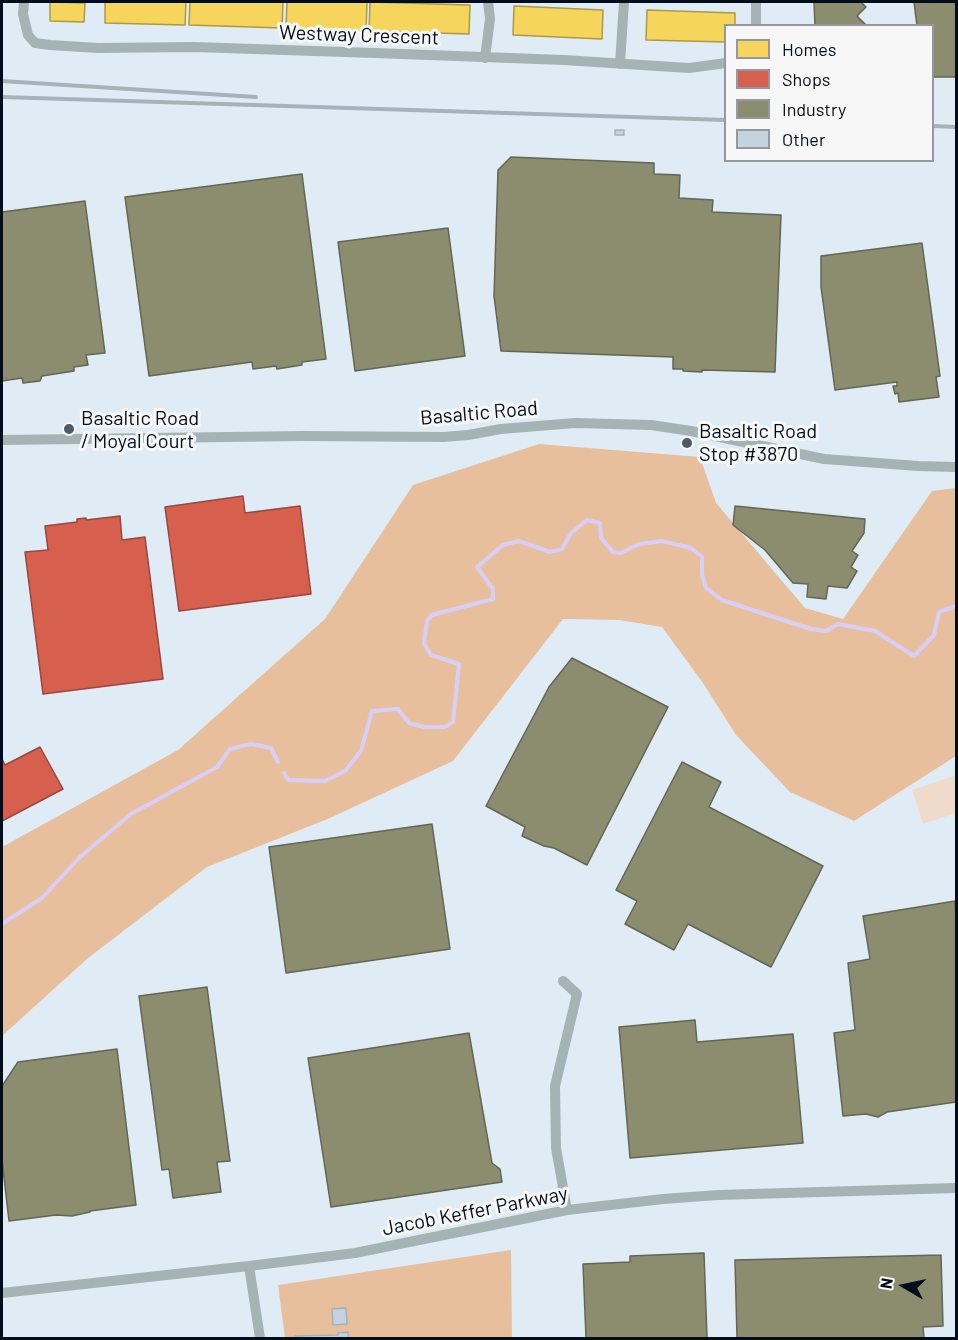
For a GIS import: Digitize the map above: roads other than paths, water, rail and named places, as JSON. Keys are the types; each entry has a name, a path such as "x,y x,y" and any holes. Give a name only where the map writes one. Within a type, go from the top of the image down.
{"street":[{"name":"Westway Crescent","path":"24,2 28,35 34,43 50,45 98,48 205,47 689,68 724,63"},
{"path":"485,58 490,19 488,2"},
{"path":"620,64 624,2"},
{"path":"756,2 756,24"},
{"name":"Basaltic Road","path":"2,440 303,436 444,437 501,429 575,423 651,424 824,459 918,466 957,466"},
{"path":"563,981 578,994 555,1086 556,1148 567,1210"},
{"name":"Jacob Keffer Parkway","path":"2,1293 355,1253 567,1210 718,1195 957,1188"},
{"path":"249,1266 260,1338"}],"waterway":[{"path":"284,773 288,780 325,781 345,771 361,751 372,711 398,709 409,723 424,727 445,727 453,722 459,664 431,655 424,643 427,621 432,615 493,599 493,589 477,567 503,545 519,541 550,552 562,549 571,533 587,520 600,523 601,538 613,552 621,553 639,544 662,541 691,548 702,557 702,574 706,588 722,600 811,629 826,631 838,624 875,631 914,656 934,635 939,612 956,606"},
{"path":"2,924 42,898 80,857 131,814 217,767 230,749 251,744 271,748 278,762"}],"railway":[{"path":"2,81 256,97"},
{"path":"2,97 724,120"},
{"path":"934,126 956,127"}],"place":[{"name":"Basaltic Road / Moyal Court","path":"69,429"},
{"name":"Basaltic Road Stop #3870","path":"687,443"}]}
